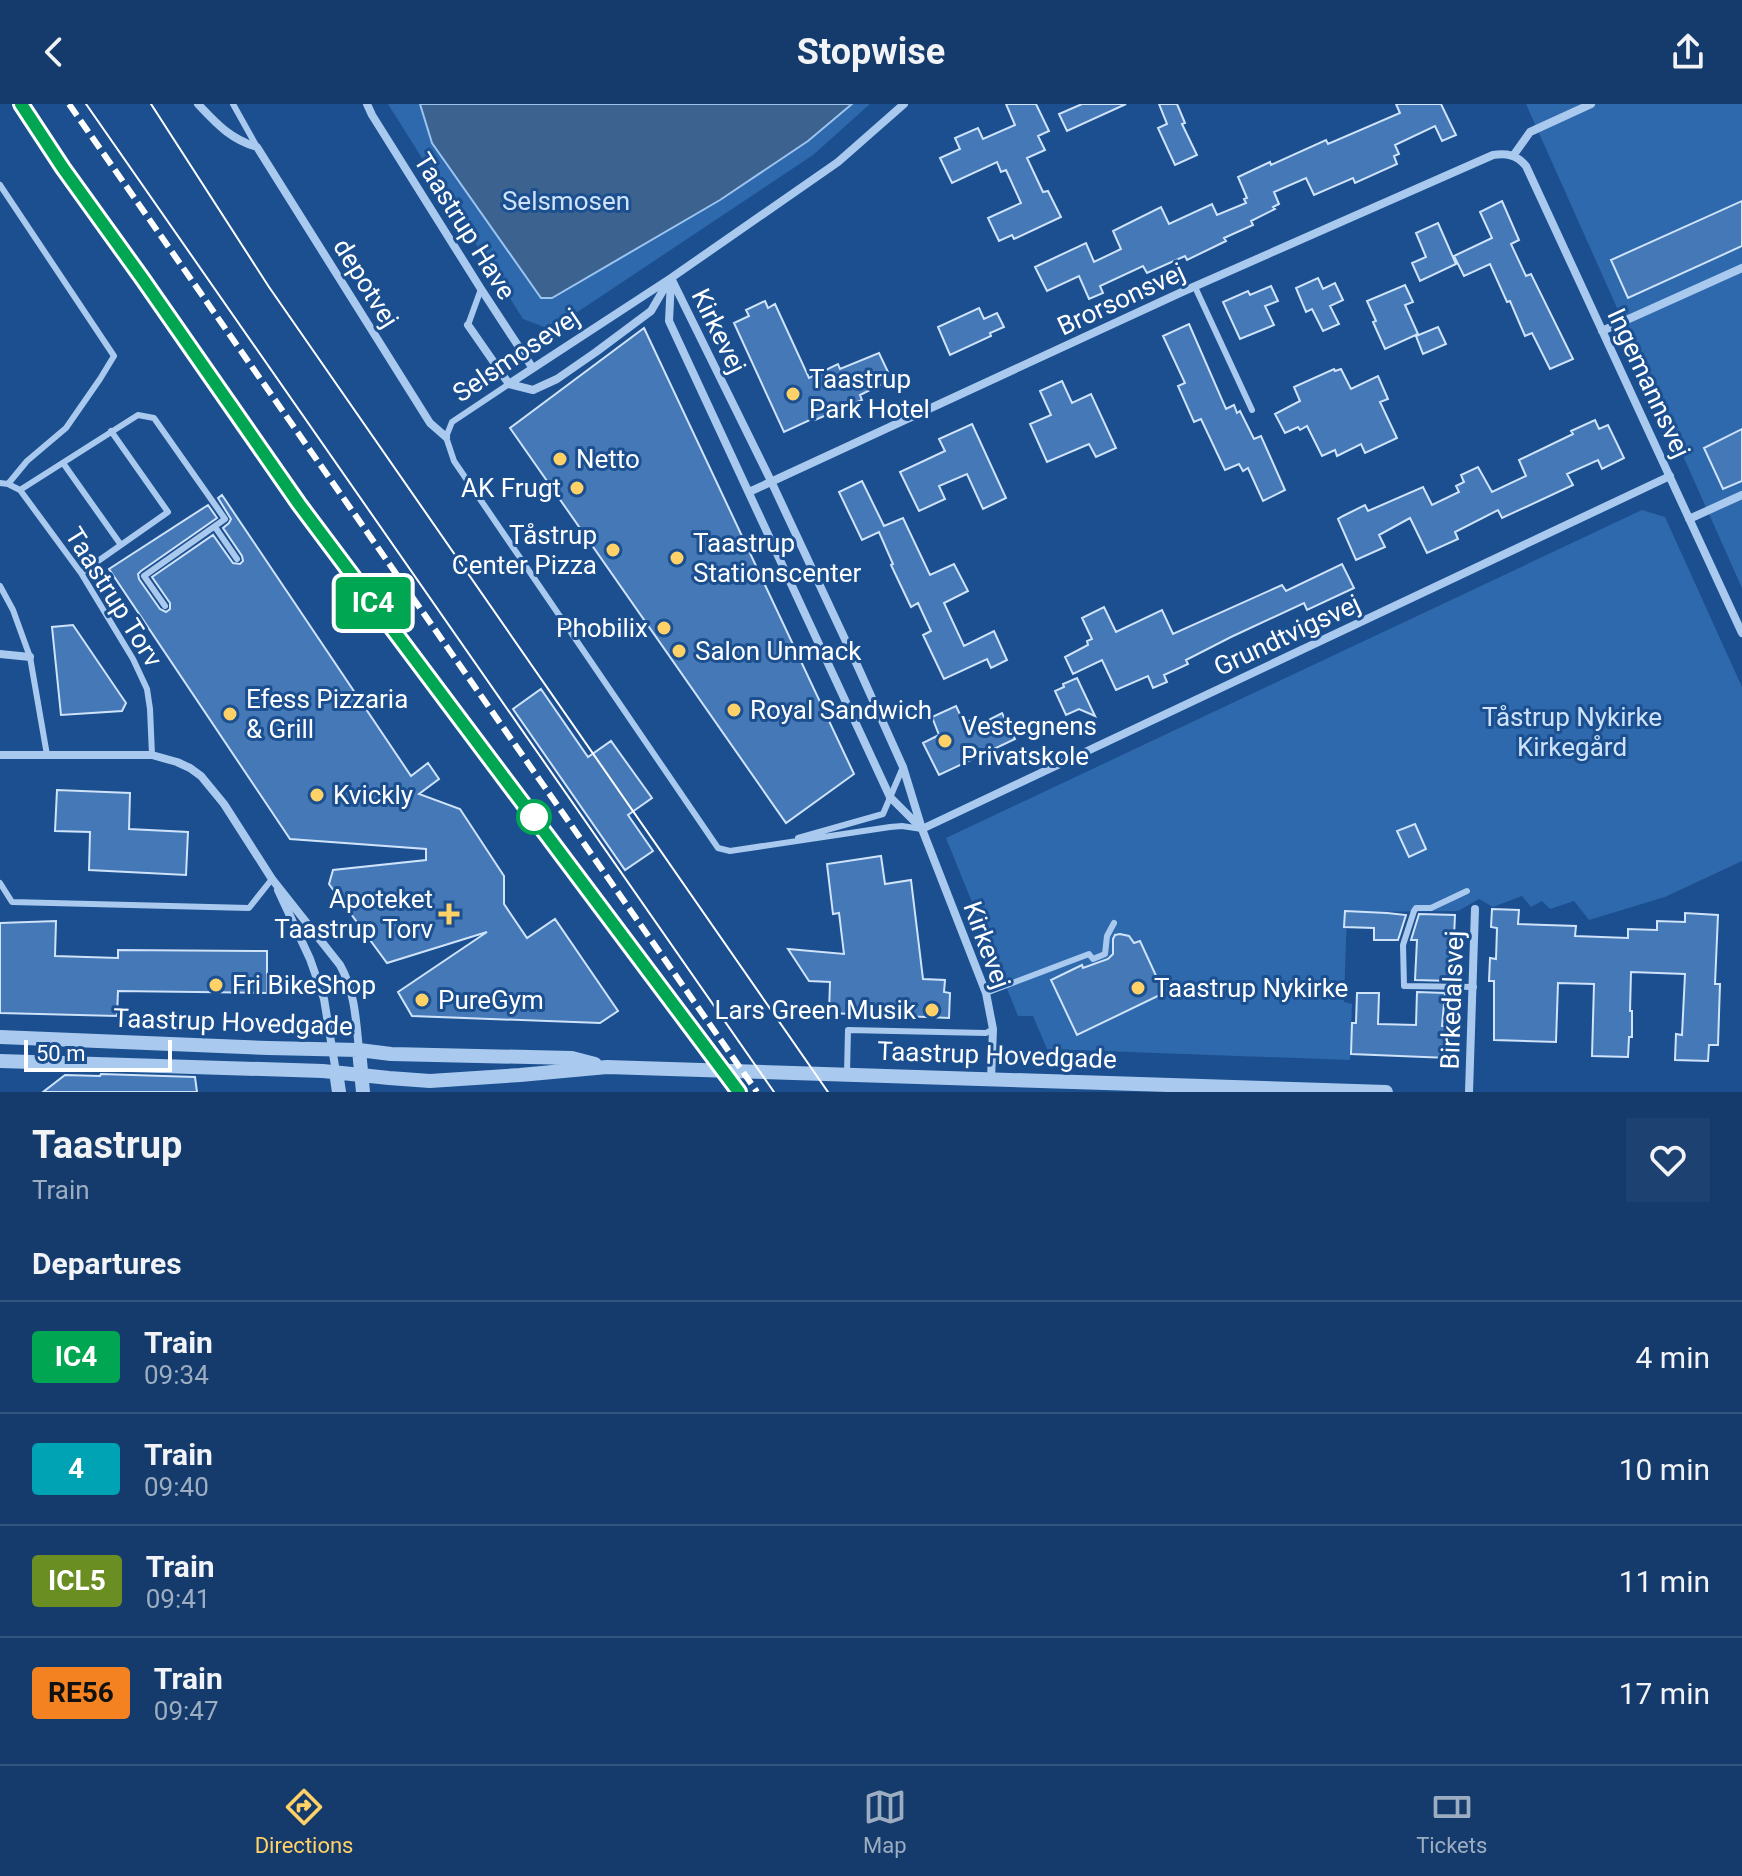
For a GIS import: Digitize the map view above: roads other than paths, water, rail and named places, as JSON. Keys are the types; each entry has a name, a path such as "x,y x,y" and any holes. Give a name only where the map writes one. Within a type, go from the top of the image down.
{"street":[{"path":"198,104 223,131 257,147"},
{"name":"Taastrup Have","path":"367,104 532,367"},
{"path":"372,115 377,104"},
{"name":"Selsmosevej","path":"509,384 671,278 838,162 904,104"},
{"path":"1513,156 1530,132 1591,104"},
{"name":"depotvej","path":"257,147 430,423 446,437"},
{"name":"Brorsonsvej","path":"749,492 1195,287 1493,155 1504,153 1513,156"},
{"name":"Ingemannsvej","path":"1513,156 1521,159 1526,166 1742,633"},
{"path":"1602,331 1742,268"},
{"path":"468,325 509,384 533,390 557,379 651,311 671,278"},
{"name":"Kirkevej","path":"671,278 771,481 903,767 922,829 986,993 993,1029 991,1079"},
{"name":"Kirkevej","path":"671,278 669,321 890,797 922,829"},
{"name":"Grundtvigsvej","path":"922,829 1670,476"},
{"path":"1689,519 1742,495"},
{"path":"0,654 30,657"},
{"path":"0,755 152,755 177,762 201,776 224,804 272,879 334,954 346,975 355,1004 363,1092"},
{"path":"272,879 315,973 327,1010 339,1092"},
{"name":"Birkedalsvej","path":"1469,1092 1475,909"},
{"name":"Taastrup Hovedgade","path":"0,1037 359,1050 391,1054 572,1058 607,1067"},
{"name":"Taastrup Hovedgade","path":"0,1061 336,1072 430,1081 607,1067 847,1073 1206,1089 1386,1092"},
{"path":"412,1092 430,1081"}],"lane":[{"path":"233,104 257,147"},
{"path":"0,185 114,356 66,428 4,483"},
{"path":"1195,287 1252,410"},
{"path":"468,325 481,289"},
{"name":"Selsmosevej","path":"509,384 452,422 446,437 454,461 718,848 730,851 890,827 922,829"},
{"path":"20,490 138,415 154,418 225,519 144,576 165,606"},
{"path":"81,573 168,512 111,431"},
{"path":"63,463 121,545"},
{"name":"Taastrup Torv","path":"4,483 20,490 81,573 133,659 147,689 152,755"},
{"path":"215,527 237,559"},
{"path":"0,586 13,610 30,657 47,755"},
{"name":"Selsmosevej","path":"772,845 883,814 903,767"},
{"path":"0,883 12,902 249,908 272,879"},
{"path":"1467,891 1431,908 1416,908 1414,911 1403,945 1404,986 1474,987"},
{"path":"986,993 1089,954 1093,959 1105,954 1107,936 1114,923"},
{"path":"847,1073 848,1030 986,1033 993,1029"}],"tram line":[{"path":"86,104 774,1092"},
{"path":"151,104 269,287 828,1092"}],"railway":[{"path":"21,104 299,504 739,1092"},
{"path":"69,104 757,1092"}],"train":[{"name":"IC4","path":"21,104 299,504 739,1092"}],"place":[{"name":"Taastrup Park Hotel","path":"793,394"},
{"name":"Netto","path":"560,459"},
{"name":"AK Frugt","path":"577,488"},
{"name":"Tåstrup Center Pizza","path":"613,550"},
{"name":"Taastrup Stationscenter","path":"677,558"},
{"name":"Phobilix","path":"664,628"},
{"name":"Salon Unmack","path":"679,651"},
{"name":"Royal Sandwich","path":"734,710"},
{"name":"Efess Pizzaria & Grill","path":"230,714"},
{"name":"Vestegnens Privatskole","path":"945,741"},
{"name":"Kvickly","path":"317,795"},
{"name":"Apoteket Taastrup Torv","path":"449,914"},
{"name":"Fri BikeShop","path":"216,985"},
{"name":"Taastrup Nykirke","path":"1138,988"},
{"name":"PureGym","path":"422,1000"},
{"name":"Lars Green Musik","path":"932,1010"}],"park label":[{"name":"Selsmosen","path":"566,201"},
{"name":"Tåstrup Nykirke Kirkegård","path":"1572,732"}]}
